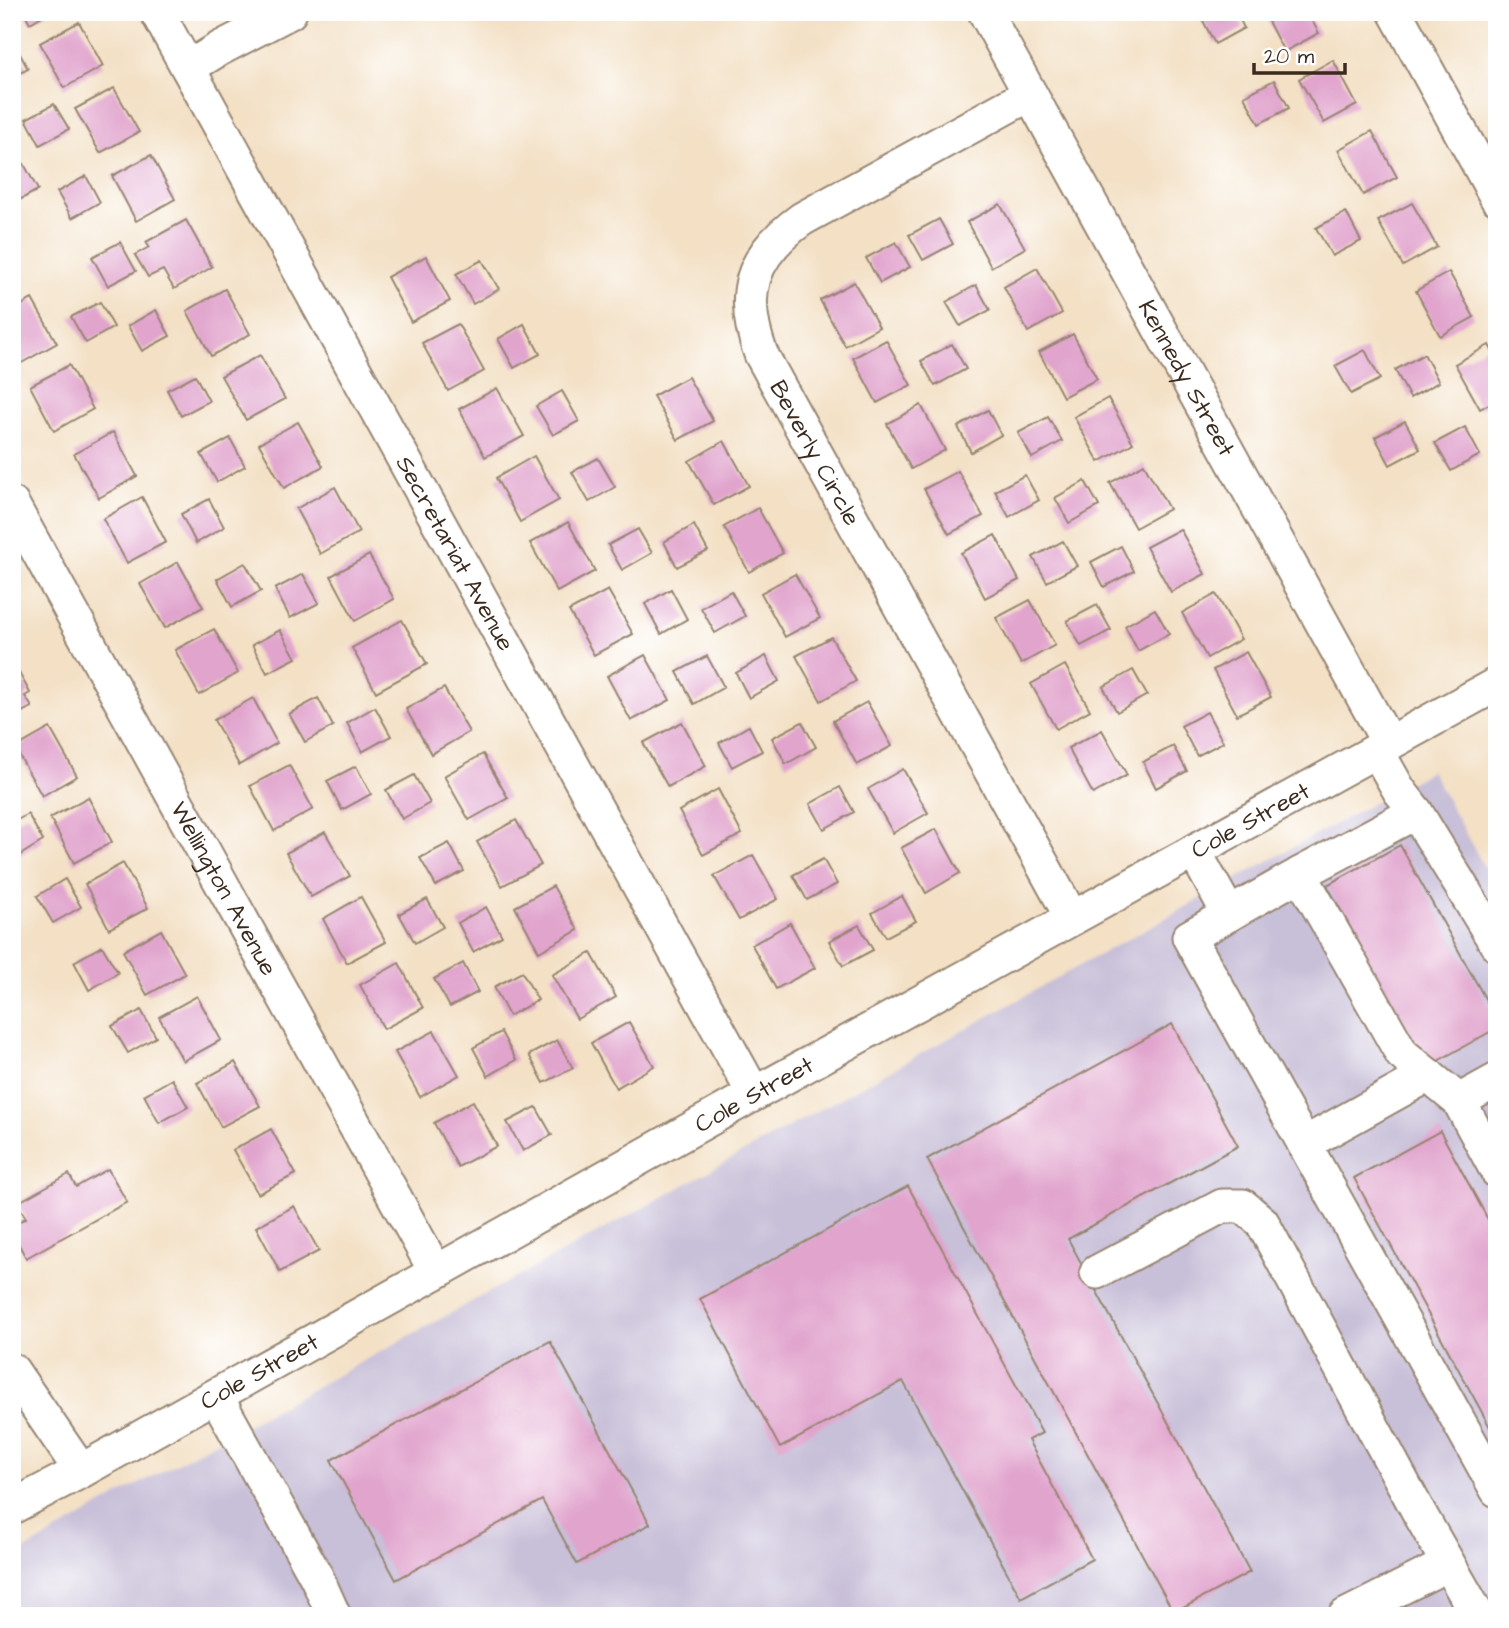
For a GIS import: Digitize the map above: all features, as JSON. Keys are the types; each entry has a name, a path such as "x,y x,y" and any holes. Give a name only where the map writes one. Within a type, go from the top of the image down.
{"street":[{"name":"Secretariat Avenue","path":"157,12 754,1094"},
{"path":"188,68 290,12"},
{"name":"Kennedy Street","path":"985,12 1383,748 1399,790 1497,945"},
{"path":"1395,12 1497,198"},
{"name":"Beverly Circle","path":"1030,94 802,219 783,233 765,253 753,281 749,308 752,329 761,354 1072,918"},
{"name":"Wellington Avenue","path":"12,504 436,1272"},
{"name":"Cole Street","path":"12,1507 1497,684"},
{"path":"1416,813 1189,937 1497,1490"},
{"path":"1194,851 1229,914"},
{"path":"1300,874 1402,1054 1459,1101 1497,1171"},
{"path":"1304,1144 1428,1076"},
{"path":"1459,1101 1497,1080"},
{"path":"1097,1272 1222,1206 1244,1206 1262,1222 1478,1616"},
{"path":"12,1370 81,1471"},
{"path":"216,1396 317,1578 334,1616"},
{"path":"1345,1616 1448,1564"}],"shaded area":[{"path":"1431,771 1497,890 1497,1616 12,1615 12,1558 117,1496"}],"building":[{"path":"24,12 49,12 30,23"},
{"path":"1205,12 1236,12 1244,28 1215,44 1200,15"},
{"path":"1263,12 1307,12 1319,33 1284,52"},
{"path":"79,22 103,66 64,88 40,43"},
{"path":"12,39 28,69 12,77"},
{"path":"1333,60 1357,105 1324,123 1299,79"},
{"path":"1274,80 1289,108 1259,124 1244,96"},
{"path":"114,88 139,132 100,153 75,109"},
{"path":"54,104 69,129 40,145 26,119"},
{"path":"1372,131 1397,177 1363,195 1338,150"},
{"path":"151,155 175,199 136,221 112,176"},
{"path":"24,164 38,190 12,204 12,170"},
{"path":"86,176 100,202 72,218 57,192"},
{"path":"1412,203 1437,247 1403,266 1378,221"},
{"path":"1000,204 1025,248 991,267 967,222"},
{"path":"1346,212 1361,241 1332,256 1316,228"},
{"path":"939,219 953,244 923,260 909,235"},
{"path":"186,220 212,267 174,289 163,270 148,277 135,255 149,247 146,242"},
{"path":"120,242 136,271 108,286 92,257"},
{"path":"896,242 910,267 880,283 866,258"},
{"path":"426,256 450,301 411,322 387,277"},
{"path":"482,260 499,289 473,304 456,274"},
{"path":"1037,268 1062,313 1028,332 1004,287"},
{"path":"1449,272 1474,317 1440,336 1416,291"},
{"path":"854,282 879,327 845,346 820,300"},
{"path":"976,285 990,310 960,326 946,302"},
{"path":"225,289 250,334 211,356 187,311"},
{"path":"32,299 57,343 18,365 12,354 12,310"},
{"path":"100,302 114,327 86,343 71,317"},
{"path":"156,310 170,336 142,351 128,326"},
{"path":"458,324 484,371 448,391 422,343"},
{"path":"524,324 540,354 514,368 498,339"},
{"path":"1073,334 1097,379 1063,397 1039,352"},
{"path":"886,340 911,385 877,403 853,358"},
{"path":"952,344 966,369 935,386 921,361"},
{"path":"1489,345 1497,359 1497,400 1480,409 1455,364"},
{"path":"1365,350 1380,379 1351,394 1335,366"},
{"path":"1424,354 1439,382 1410,398 1395,370"},
{"path":"260,355 285,399 246,420 221,376"},
{"path":"69,365 93,409 54,431 30,386"},
{"path":"195,375 209,401 181,416 167,390"},
{"path":"688,377 713,421 678,440 653,396"},
{"path":"497,388 524,436 485,457 459,409"},
{"path":"562,391 579,421 553,435 536,406"},
{"path":"1108,398 1133,443 1099,462 1074,417"},
{"path":"921,405 945,450 911,469 887,424"},
{"path":"988,410 1001,435 971,452 958,427"},
{"path":"1048,417 1062,441 1032,458 1018,433"},
{"path":"1405,421 1420,449 1390,465 1375,437"},
{"path":"298,422 323,466 284,488 259,444"},
{"path":"1465,427 1480,455 1451,471 1435,443"},
{"path":"113,432 137,476 99,498 74,454"},
{"path":"230,438 245,466 217,482 201,454"},
{"path":"724,441 749,486 714,505 689,461"},
{"path":"534,456 559,500 520,522 496,478"},
{"path":"598,458 615,487 589,502 572,472"},
{"path":"1144,464 1169,509 1135,528 1110,483"},
{"path":"958,471 983,516 949,534 924,489"},
{"path":"1025,475 1039,500 1009,517 995,491"},
{"path":"1085,481 1099,506 1069,523 1055,498"},
{"path":"335,487 359,532 320,554 296,509"},
{"path":"142,497 166,542 127,563 103,519"},
{"path":"209,499 224,527 196,543 181,514"},
{"path":"758,508 783,553 749,572 724,527"},
{"path":"568,522 595,571 557,592 530,543"},
{"path":"694,525 708,551 677,567 664,542"},
{"path":"638,529 652,553 622,570 608,545"},
{"path":"1180,529 1205,574 1171,592 1146,547"},
{"path":"995,535 1019,580 985,598 961,553"},
{"path":"1063,541 1077,566 1047,582 1033,557"},
{"path":"1121,546 1134,571 1104,587 1091,562"},
{"path":"369,555 394,599 355,621 331,576"},
{"path":"178,562 203,607 165,628 140,584"},
{"path":"245,563 261,591 232,607 217,579"},
{"path":"303,574 319,603 290,618 275,589"},
{"path":"795,574 820,618 785,637 761,593"},
{"path":"671,589 687,619 661,634 645,604"},
{"path":"608,590 633,634 594,655 569,611"},
{"path":"731,591 745,616 715,633 701,608"},
{"path":"1216,594 1241,639 1207,658 1182,613"},
{"path":"1030,600 1055,645 1021,664 996,618"},
{"path":"1097,605 1111,630 1081,646 1067,621"},
{"path":"1155,609 1169,634 1138,651 1125,626"},
{"path":"402,620 427,664 376,692 352,648"},
{"path":"214,629 238,673 199,695 175,650"},
{"path":"280,630 296,658 267,673 252,645"},
{"path":"831,637 856,681 821,701 796,656"},
{"path":"1246,652 1271,697 1237,715 1213,670"},
{"path":"645,655 670,700 631,721 607,676"},
{"path":"707,656 724,687 694,704 677,672"},
{"path":"766,656 779,681 749,698 736,673"},
{"path":"12,660 30,693 25,696 32,707 12,717"},
{"path":"1065,665 1090,710 1056,729 1031,684"},
{"path":"1133,670 1147,695 1117,712 1103,687"},
{"path":"444,688 469,732 431,754 406,709"},
{"path":"253,698 277,743 239,765 214,720"},
{"path":"318,698 333,726 305,742 289,714"},
{"path":"867,702 892,746 857,765 833,721"},
{"path":"375,707 391,736 362,752 347,723"},
{"path":"1207,712 1223,742 1197,756 1181,726"},
{"path":"682,722 706,766 668,787 643,743"},
{"path":"802,722 816,747 786,764 772,738"},
{"path":"749,726 762,751 732,767 719,743"},
{"path":"50,728 77,776 42,796 15,748"},
{"path":"1102,730 1127,775 1093,794 1068,748"},
{"path":"1173,746 1187,771 1156,788 1143,762"},
{"path":"483,754 508,798 469,820 444,776"},
{"path":"289,765 313,809 274,831 250,786"},
{"path":"356,766 371,794 342,810 327,781"},
{"path":"903,769 928,813 893,833 868,789"},
{"path":"414,775 430,803 402,819 386,790"},
{"path":"840,787 854,812 824,829 810,804"},
{"path":"718,789 742,834 703,855 679,811"},
{"path":"88,797 112,842 74,863 50,818"},
{"path":"28,814 43,841 15,858 12,853 12,823"},
{"path":"516,820 541,865 502,886 477,842"},
{"path":"936,829 960,873 926,893 901,848"},
{"path":"325,832 350,876 311,897 286,853"},
{"path":"449,843 464,871 436,886 420,858"},
{"path":"1400,845 1497,1020 1497,1028 1427,1067 1327,885"},
{"path":"753,855 778,899 739,920 714,876"},
{"path":"823,859 837,884 807,900 793,875"},
{"path":"123,863 148,908 109,929 85,884"},
{"path":"65,879 81,907 53,923 37,896"},
{"path":"553,886 578,930 539,952 515,907"},
{"path":"902,896 916,921 886,937 872,913"},
{"path":"361,897 386,942 347,963 323,919"},
{"path":"427,899 443,927 415,943 399,914"},
{"path":"486,907 502,936 473,952 458,923"},
{"path":"790,923 815,968 776,989 752,945"},
{"path":"859,925 873,950 843,966 829,941"},
{"path":"161,930 185,974 147,995 123,951"},
{"path":"102,946 118,973 89,990 74,962"},
{"path":"591,953 616,997 577,1019 552,975"},
{"path":"399,963 423,1008 384,1029 360,985"},
{"path":"463,963 478,992 450,1007 434,979"},
{"path":"522,972 538,1000 509,1016 494,987"},
{"path":"197,996 221,1040 183,1061 159,1017"},
{"path":"141,1010 156,1037 128,1053 112,1026"},
{"path":"629,1022 654,1066 616,1088 591,1043"},
{"path":"1172,1024 1238,1146 1068,1239 1250,1572 1174,1613 927,1159"},
{"path":"434,1031 459,1075 420,1097 395,1052"},
{"path":"501,1032 516,1060 488,1076 473,1048"},
{"path":"557,1040 573,1068 544,1083 529,1055"},
{"path":"235,1062 260,1106 221,1127 197,1083"},
{"path":"172,1079 188,1107 159,1123 144,1095"},
{"path":"473,1101 497,1146 458,1167 434,1123"},
{"path":"536,1107 552,1135 523,1151 507,1122"},
{"path":"271,1129 296,1174 258,1194 233,1150"},
{"path":"1440,1131 1497,1236 1497,1440 1354,1178"},
{"path":"108,1169 127,1202 26,1258 12,1232 12,1225 26,1218 17,1203 69,1174 76,1187"},
{"path":"908,1186 1042,1433 1028,1440 1092,1559 1021,1598 903,1381 780,1448 700,1299"},
{"path":"294,1206 319,1251 280,1272 256,1227"},
{"path":"550,1341 650,1524 577,1564 542,1500 396,1580 331,1460"}]}
